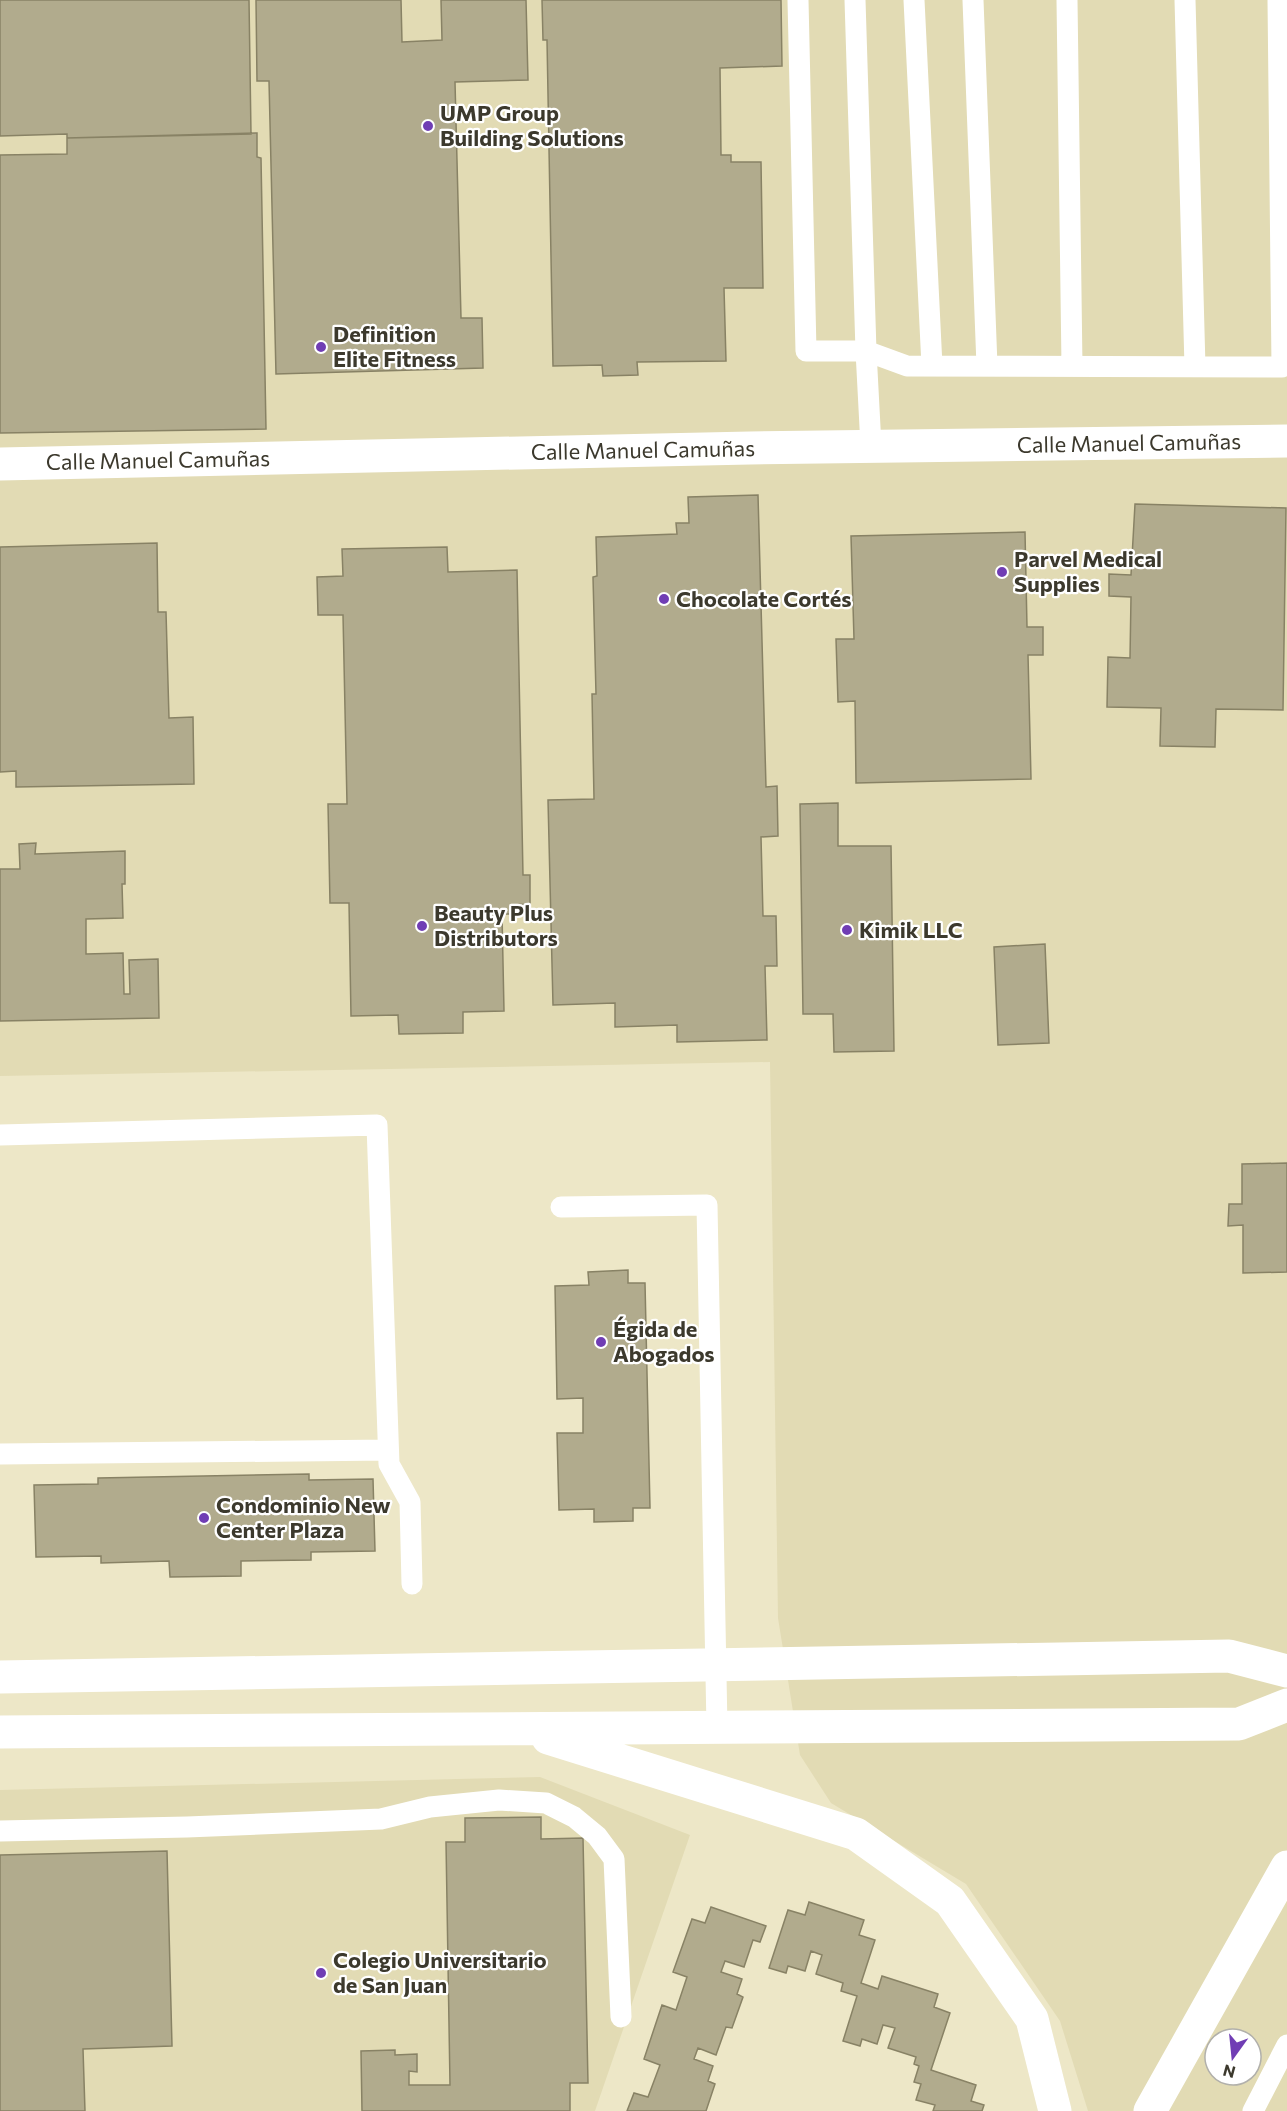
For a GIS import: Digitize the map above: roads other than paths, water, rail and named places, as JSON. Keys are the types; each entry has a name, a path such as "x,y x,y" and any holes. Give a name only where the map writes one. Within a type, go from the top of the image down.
{"street":[{"name":"Calle Manuel Camuñas","path":"0,464 871,446 1287,441"},
{"path":"0,1677 1229,1656 1287,1671"},
{"path":"0,1732 1239,1724 1287,1705"},
{"path":"518,1729 856,1834 950,1901 1032,2019 1055,2111"},
{"path":"1150,2111 1287,1867"}],"lane":[{"path":"798,0 806,351 866,351 907,366 1282,367 1278,0"},
{"path":"855,0 871,446"},
{"path":"914,0 932,366"},
{"path":"973,0 987,366"},
{"path":"1067,0 1072,366"},
{"path":"1185,0 1195,367"},
{"path":"0,1135 377,1125 388,1464 410,1502 412,1584"},
{"path":"561,1207 707,1206 717,1728"},
{"path":"0,1454 388,1450"},
{"path":"0,1831 188,1827 381,1819 430,1807 499,1800 546,1803 574,1817 597,1836 614,1859 621,2017"},
{"path":"1253,2111 1287,2044"}],"place":[{"name":"UMP Group Building Solutions","path":"428,126"},
{"name":"Definition Elite Fitness","path":"321,347"},
{"name":"Parvel Medical Supplies","path":"1002,572"},
{"name":"Chocolate Cortés","path":"664,599"},
{"name":"Beauty Plus Distributors","path":"422,926"},
{"name":"Kimik LLC","path":"847,930"},
{"name":"Égida de Abogados","path":"601,1342"},
{"name":"Condominio New Center Plaza","path":"204,1518"},
{"name":"Colegio Universitario de San Juan","path":"321,1973"}]}
